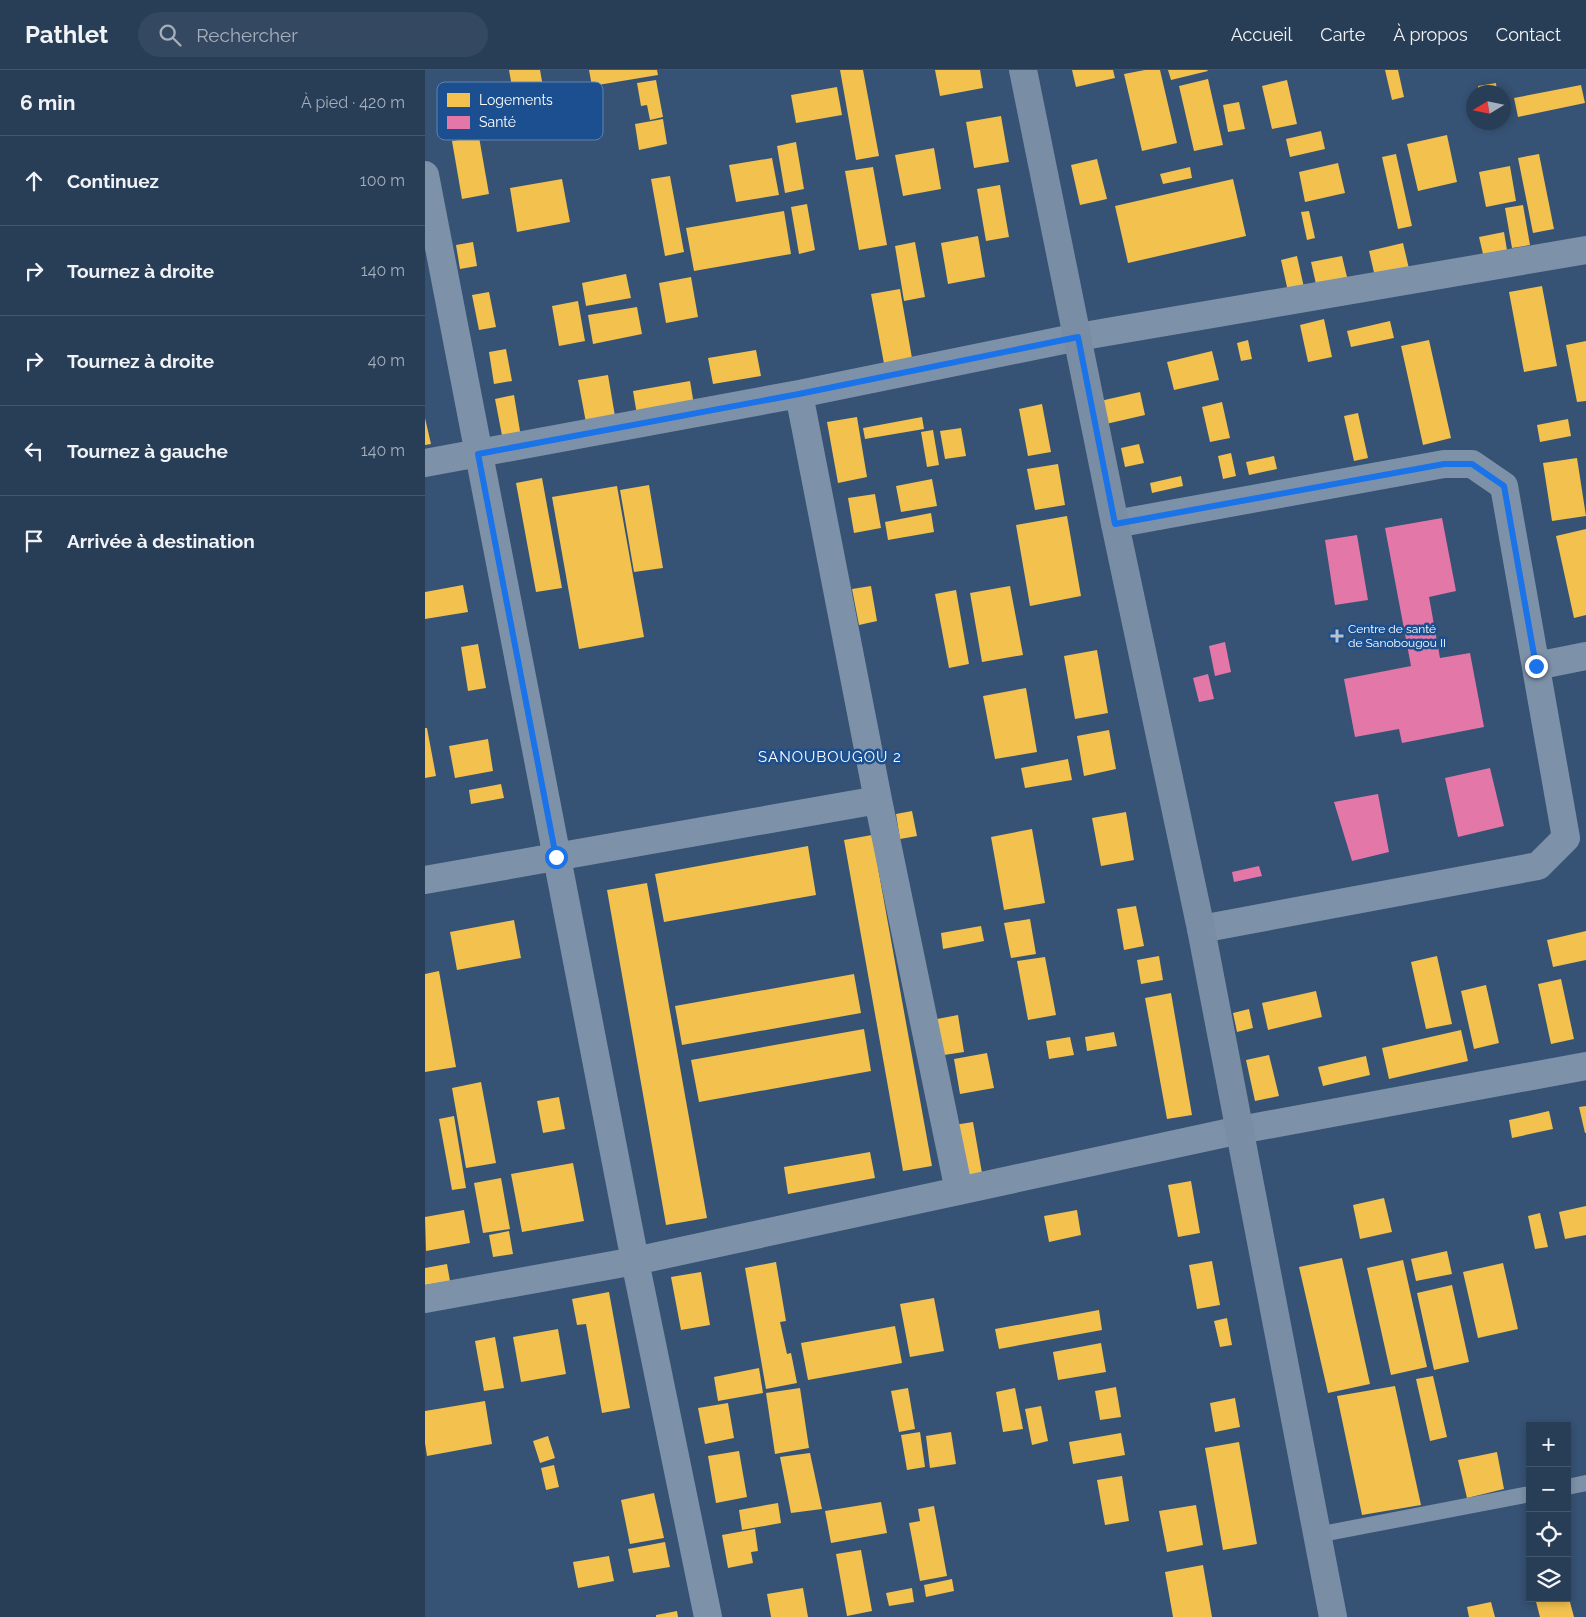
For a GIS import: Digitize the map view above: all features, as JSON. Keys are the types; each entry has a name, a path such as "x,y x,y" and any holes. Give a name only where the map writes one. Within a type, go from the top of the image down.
{"main road":[{"path":"1023,70 1115,524 1201,929 1333,1617"}],"street":[{"path":"425,175 635,1261 708,1617"},
{"path":"425,463 799,394 1078,337 1586,250"},
{"path":"799,394 878,800 959,1191"},
{"path":"1115,524 1444,464 1472,464 1504,486 1566,838 1538,866 1201,929"},
{"path":"1536,666 1586,656"},
{"path":"425,880 878,800"},
{"path":"425,1299 635,1261 1240,1130 1586,1066"}],"lane":[{"path":"1571,1485 1586,1483"},
{"path":"1317,1535 1526,1495"}],"building: Logements":[{"path":"509,70 540,70 542,82 511,82"},
{"path":"589,70 657,70 658,75 603,84 603,82 591,82"},
{"path":"840,70 863,70 879,156 856,160"},
{"path":"935,70 980,70 983,88 940,96"},
{"path":"1072,70 1113,70 1115,78 1076,87"},
{"path":"1145,70 1160,70 1177,143 1142,151 1124,74"},
{"path":"1168,70 1207,70 1208,71 1171,80"},
{"path":"1385,70 1398,70 1404,97 1392,100"},
{"path":"1208,79 1223,145 1194,151 1179,86"},
{"path":"656,80 663,117 650,120 647,105 641,106 637,83"},
{"path":"1287,80 1297,124 1272,129 1262,86"},
{"path":"1581,85 1585,103 1518,117 1514,98"},
{"path":"837,87 842,115 796,123 791,95"},
{"path":"1239,102 1245,129 1228,132 1223,105"},
{"path":"1001,116 1009,162 974,168 966,122"},
{"path":"663,119 667,144 639,150 635,124"},
{"path":"1321,131 1325,149 1290,157 1286,139"},
{"path":"1447,135 1457,182 1418,191 1407,144"},
{"path":"480,140 489,194 462,199 452,141"},
{"path":"796,142 804,189 785,193 777,146"},
{"path":"934,148 941,189 903,196 895,155"},
{"path":"1396,154 1412,226 1398,229 1382,157"},
{"path":"1539,154 1554,229 1533,233 1518,158"},
{"path":"772,158 779,195 736,202 729,165"},
{"path":"1097,159 1107,199 1080,205 1071,165"},
{"path":"1338,163 1345,193 1305,202 1299,172"},
{"path":"1510,166 1516,201 1486,207 1479,172"},
{"path":"873,167 887,245 859,250 845,171"},
{"path":"1190,167 1192,178 1163,184 1160,174"},
{"path":"670,176 684,252 665,256 651,179"},
{"path":"562,179 570,222 517,232 510,188"},
{"path":"1233,179 1246,236 1128,263 1115,206"},
{"path":"1000,185 1009,237 986,241 977,189"},
{"path":"807,204 815,250 799,254 791,207"},
{"path":"1523,205 1530,245 1512,248 1505,208"},
{"path":"784,211 791,254 694,271 686,228"},
{"path":"1309,211 1315,238 1307,240 1301,212"},
{"path":"1504,232 1507,250 1483,254 1479,237"},
{"path":"978,236 985,277 948,284 941,243"},
{"path":"473,242 477,266 460,269 456,245"},
{"path":"915,242 925,297 904,301 895,246"},
{"path":"1403,243 1410,273 1376,281 1369,251"},
{"path":"1297,256 1305,292 1289,296 1281,260"},
{"path":"1342,256 1347,277 1316,284 1311,262"},
{"path":"626,274 631,298 586,306 582,283"},
{"path":"691,277 698,317 666,323 659,283"},
{"path":"1542,286 1557,366 1524,372 1509,292"},
{"path":"900,289 913,364 885,369 871,294"},
{"path":"489,292 496,327 479,330 472,295"},
{"path":"578,301 585,341 559,346 552,306"},
{"path":"637,307 642,334 593,344 588,315"},
{"path":"1324,319 1332,357 1308,362 1300,325"},
{"path":"1390,321 1394,338 1351,347 1347,331"},
{"path":"1248,340 1252,359 1241,361 1237,343"},
{"path":"1429,340 1451,438 1423,445 1401,346"},
{"path":"1586,341 1586,401 1577,402 1566,345"},
{"path":"506,349 512,381 494,384 489,352"},
{"path":"756,350 761,376 713,384 708,358"},
{"path":"1212,351 1219,380 1174,390 1167,362"},
{"path":"608,375 616,422 587,428 578,380"},
{"path":"690,381 695,411 638,421 633,391"},
{"path":"1140,392 1145,415 1106,424 1100,401"},
{"path":"514,395 522,443 504,446 495,399"},
{"path":"1222,402 1230,438 1210,442 1202,407"},
{"path":"1042,404 1051,452 1028,456 1019,409"},
{"path":"1358,413 1368,458 1354,461 1344,416"},
{"path":"857,417 867,477 838,483 827,422"},
{"path":"922,417 924,429 865,439 863,428"},
{"path":"425,418 431,444 425,445"},
{"path":"1568,419 1571,436 1540,442 1537,425"},
{"path":"961,428 966,456 945,459 940,431"},
{"path":"933,430 939,465 927,467 921,432"},
{"path":"1139,444 1144,463 1125,467 1121,448"},
{"path":"1231,453 1236,476 1223,479 1218,456"},
{"path":"1274,456 1277,469 1249,475 1246,462"},
{"path":"1577,458 1586,516 1552,521 1543,463"},
{"path":"1058,464 1065,505 1035,510 1027,469"},
{"path":"1181,476 1183,486 1152,493 1150,483"},
{"path":"542,478 562,588 536,592 516,483"},
{"path":"932,479 937,506 901,512 896,486"},
{"path":"649,485 663,568 634,572 620,490"},
{"path":"617,486 644,637 579,649 552,497"},
{"path":"875,494 881,528 854,533 848,498"},
{"path":"931,513 934,532 888,540 885,522"},
{"path":"1067,516 1081,596 1030,606 1016,525"},
{"path":"1586,529 1586,615 1574,618 1556,536"},
{"path":"463,585 468,612 425,619 425,592"},
{"path":"871,586 877,621 859,625 852,589"},
{"path":"1010,586 1023,655 982,662 970,593"},
{"path":"956,590 969,664 949,668 935,594"},
{"path":"478,644 486,688 468,691 461,647"},
{"path":"1097,650 1108,713 1075,719 1064,656"},
{"path":"1026,688 1037,752 995,759 983,696"},
{"path":"425,728 427,728 436,776 425,778"},
{"path":"1109,730 1116,769 1084,776 1077,736"},
{"path":"488,739 493,771 455,778 449,746"},
{"path":"1068,759 1072,780 1025,788 1021,768"},
{"path":"501,784 504,798 471,804 469,790"},
{"path":"912,811 917,836 900,839 896,814"},
{"path":"1126,812 1134,860 1101,866 1092,818"},
{"path":"1032,829 1045,903 1004,910 991,837"},
{"path":"872,835 932,1166 903,1171 844,840"},
{"path":"808,846 816,895 664,922 655,874"},
{"path":"647,883 707,1218 666,1225 607,890"},
{"path":"1136,906 1144,946 1124,950 1117,909"},
{"path":"1030,919 1036,954 1011,958 1004,923"},
{"path":"514,920 521,958 457,970 450,932"},
{"path":"981,926 984,941 943,949 941,933"},
{"path":"1586,931 1586,960 1553,967 1547,940"},
{"path":"1159,956 1163,980 1141,984 1137,960"},
{"path":"1437,956 1452,1024 1426,1029 1411,962"},
{"path":"1045,957 1056,1015 1028,1020 1017,961"},
{"path":"439,971 456,1067 425,1072 425,974"},
{"path":"854,974 861,1013 682,1045 675,1006"},
{"path":"1561,979 1574,1039 1551,1044 1538,984"},
{"path":"1486,985 1499,1043 1474,1049 1461,991"},
{"path":"1316,991 1322,1017 1268,1030 1262,1003"},
{"path":"1171,993 1192,1115 1167,1119 1145,998"},
{"path":"1249,1009 1253,1028 1237,1032 1233,1013"},
{"path":"958,1015 964,1052 944,1055 937,1019"},
{"path":"864,1029 871,1071 699,1102 691,1060"},
{"path":"1461,1030 1468,1061 1389,1079 1382,1048"},
{"path":"1114,1032 1117,1046 1087,1051 1085,1037"},
{"path":"1070,1037 1074,1055 1049,1059 1046,1041"},
{"path":"987,1053 994,1088 960,1094 954,1059"},
{"path":"1269,1055 1279,1096 1255,1101 1246,1060"},
{"path":"1366,1056 1370,1075 1323,1086 1318,1067"},
{"path":"481,1082 496,1163 466,1168 452,1088"},
{"path":"559,1097 565,1129 543,1133 537,1101"},
{"path":"1586,1106 1586,1133 1585,1133 1579,1107"},
{"path":"1549,1111 1553,1129 1512,1138 1509,1120"},
{"path":"454,1116 466,1188 452,1190 439,1119"},
{"path":"973,1122 982,1173 963,1177 954,1125"},
{"path":"870,1152 875,1178 788,1194 784,1167"},
{"path":"573,1163 584,1221 522,1232 511,1174"},
{"path":"501,1178 510,1229 483,1233 474,1183"},
{"path":"1191,1181 1200,1233 1178,1237 1168,1185"},
{"path":"1384,1198 1392,1232 1360,1239 1353,1205"},
{"path":"1586,1206 1586,1235 1565,1239 1559,1212"},
{"path":"464,1210 470,1243 426,1251 425,1217"},
{"path":"1077,1210 1081,1235 1049,1242 1044,1216"},
{"path":"1540,1213 1548,1247 1535,1249 1528,1216"},
{"path":"509,1231 513,1254 493,1257 489,1235"},
{"path":"1447,1251 1452,1274 1416,1281 1411,1259"},
{"path":"1342,1258 1370,1384 1328,1393 1299,1267"},
{"path":"1403,1260 1427,1367 1391,1375 1367,1268"},
{"path":"1212,1261 1220,1305 1197,1309 1189,1265"},
{"path":"776,1262 786,1321 780,1322 787,1354 791,1353 797,1383 766,1389 745,1268"},
{"path":"1503,1263 1518,1329 1478,1338 1463,1272"},
{"path":"447,1264 450,1281 425,1285 425,1268"},
{"path":"701,1272 710,1325 681,1330 671,1277"},
{"path":"1452,1285 1469,1362 1434,1370 1417,1293"},
{"path":"609,1292 630,1408 602,1413 586,1324 577,1325 572,1299"},
{"path":"934,1298 944,1351 910,1357 900,1304"},
{"path":"1099,1310 1102,1330 999,1349 995,1329"},
{"path":"1227,1318 1232,1345 1220,1347 1214,1321"},
{"path":"895,1326 902,1363 808,1380 801,1343"},
{"path":"558,1329 566,1374 521,1382 513,1337"},
{"path":"495,1337 504,1388 484,1391 475,1341"},
{"path":"1101,1343 1106,1372 1058,1380 1053,1352"},
{"path":"759,1368 763,1393 718,1401 714,1377"},
{"path":"1433,1376 1447,1437 1430,1441 1416,1379"},
{"path":"1395,1386 1421,1505 1362,1515 1337,1396"},
{"path":"1116,1387 1121,1417 1100,1420 1095,1391"},
{"path":"800,1388 809,1448 775,1454 766,1393"},
{"path":"908,1388 915,1429 899,1432 891,1391"},
{"path":"1015,1388 1023,1429 1003,1432 996,1392"},
{"path":"1235,1398 1240,1427 1215,1432 1210,1403"},
{"path":"485,1401 492,1444 427,1456 425,1411"},
{"path":"728,1403 734,1438 705,1444 698,1408"},
{"path":"1041,1406 1048,1441 1032,1445 1025,1409"},
{"path":"920,1432 925,1467 907,1470 901,1435"},
{"path":"951,1432 956,1464 930,1468 926,1436"},
{"path":"1121,1433 1125,1455 1073,1464 1069,1442"},
{"path":"548,1436 555,1458 540,1463 533,1441"},
{"path":"1239,1442 1257,1544 1223,1550 1205,1448"},
{"path":"739,1451 747,1497 716,1503 708,1456"},
{"path":"1497,1452 1504,1489 1467,1498 1458,1460"},
{"path":"810,1453 822,1509 791,1513 780,1457"},
{"path":"554,1465 559,1487 546,1490 541,1468"},
{"path":"1122,1476 1129,1521 1105,1525 1097,1480"},
{"path":"654,1493 664,1538 630,1544 621,1500"},
{"path":"881,1502 887,1533 831,1543 825,1511"},
{"path":"778,1503 781,1523 742,1530 739,1510"},
{"path":"1196,1505 1203,1545 1167,1552 1159,1511"},
{"path":"934,1506 947,1576 920,1581 909,1523 920,1521 918,1509"},
{"path":"755,1529 758,1551 751,1552 753,1563 728,1568 722,1535"},
{"path":"665,1542 670,1567 633,1573 628,1549"},
{"path":"861,1550 872,1611 847,1616 836,1554"},
{"path":"609,1556 614,1581 578,1588 573,1562"},
{"path":"1203,1565 1212,1617 1173,1617 1165,1572"},
{"path":"952,1579 954,1591 926,1597 924,1585"},
{"path":"803,1588 808,1617 771,1617 767,1594"},
{"path":"912,1588 914,1602 889,1606 886,1593"},
{"path":"1491,1602 1495,1617 1469,1617 1467,1607"},
{"path":"1536,1602 1570,1602 1574,1617 1540,1617"},
{"path":"677,1611 678,1617 656,1617 656,1615"}],"building: Santé":[{"path":"1442,518 1456,591 1429,597 1440,658 1470,653 1484,727 1402,743 1399,729 1355,737 1344,679 1411,666 1385,528"},
{"path":"1357,535 1368,600 1335,605 1325,540"},
{"path":"1225,642 1231,672 1215,676 1209,646"},
{"path":"1208,674 1214,699 1199,702 1193,678"},
{"path":"1490,768 1504,826 1458,837 1445,778"},
{"path":"1378,794 1389,852 1352,861 1334,802"},
{"path":"1259,866 1262,876 1234,882 1232,872"}],"place":[{"name":"Centre de santé de Sanobougou II","path":"1337,636"}],"district":[{"name":"SANOUBOUGOU 2","path":"830,757"}],"route":[{"path":"556,857 478,454 799,394 1078,337 1115,524 1444,464 1472,464 1504,486 1536,666"}]}
